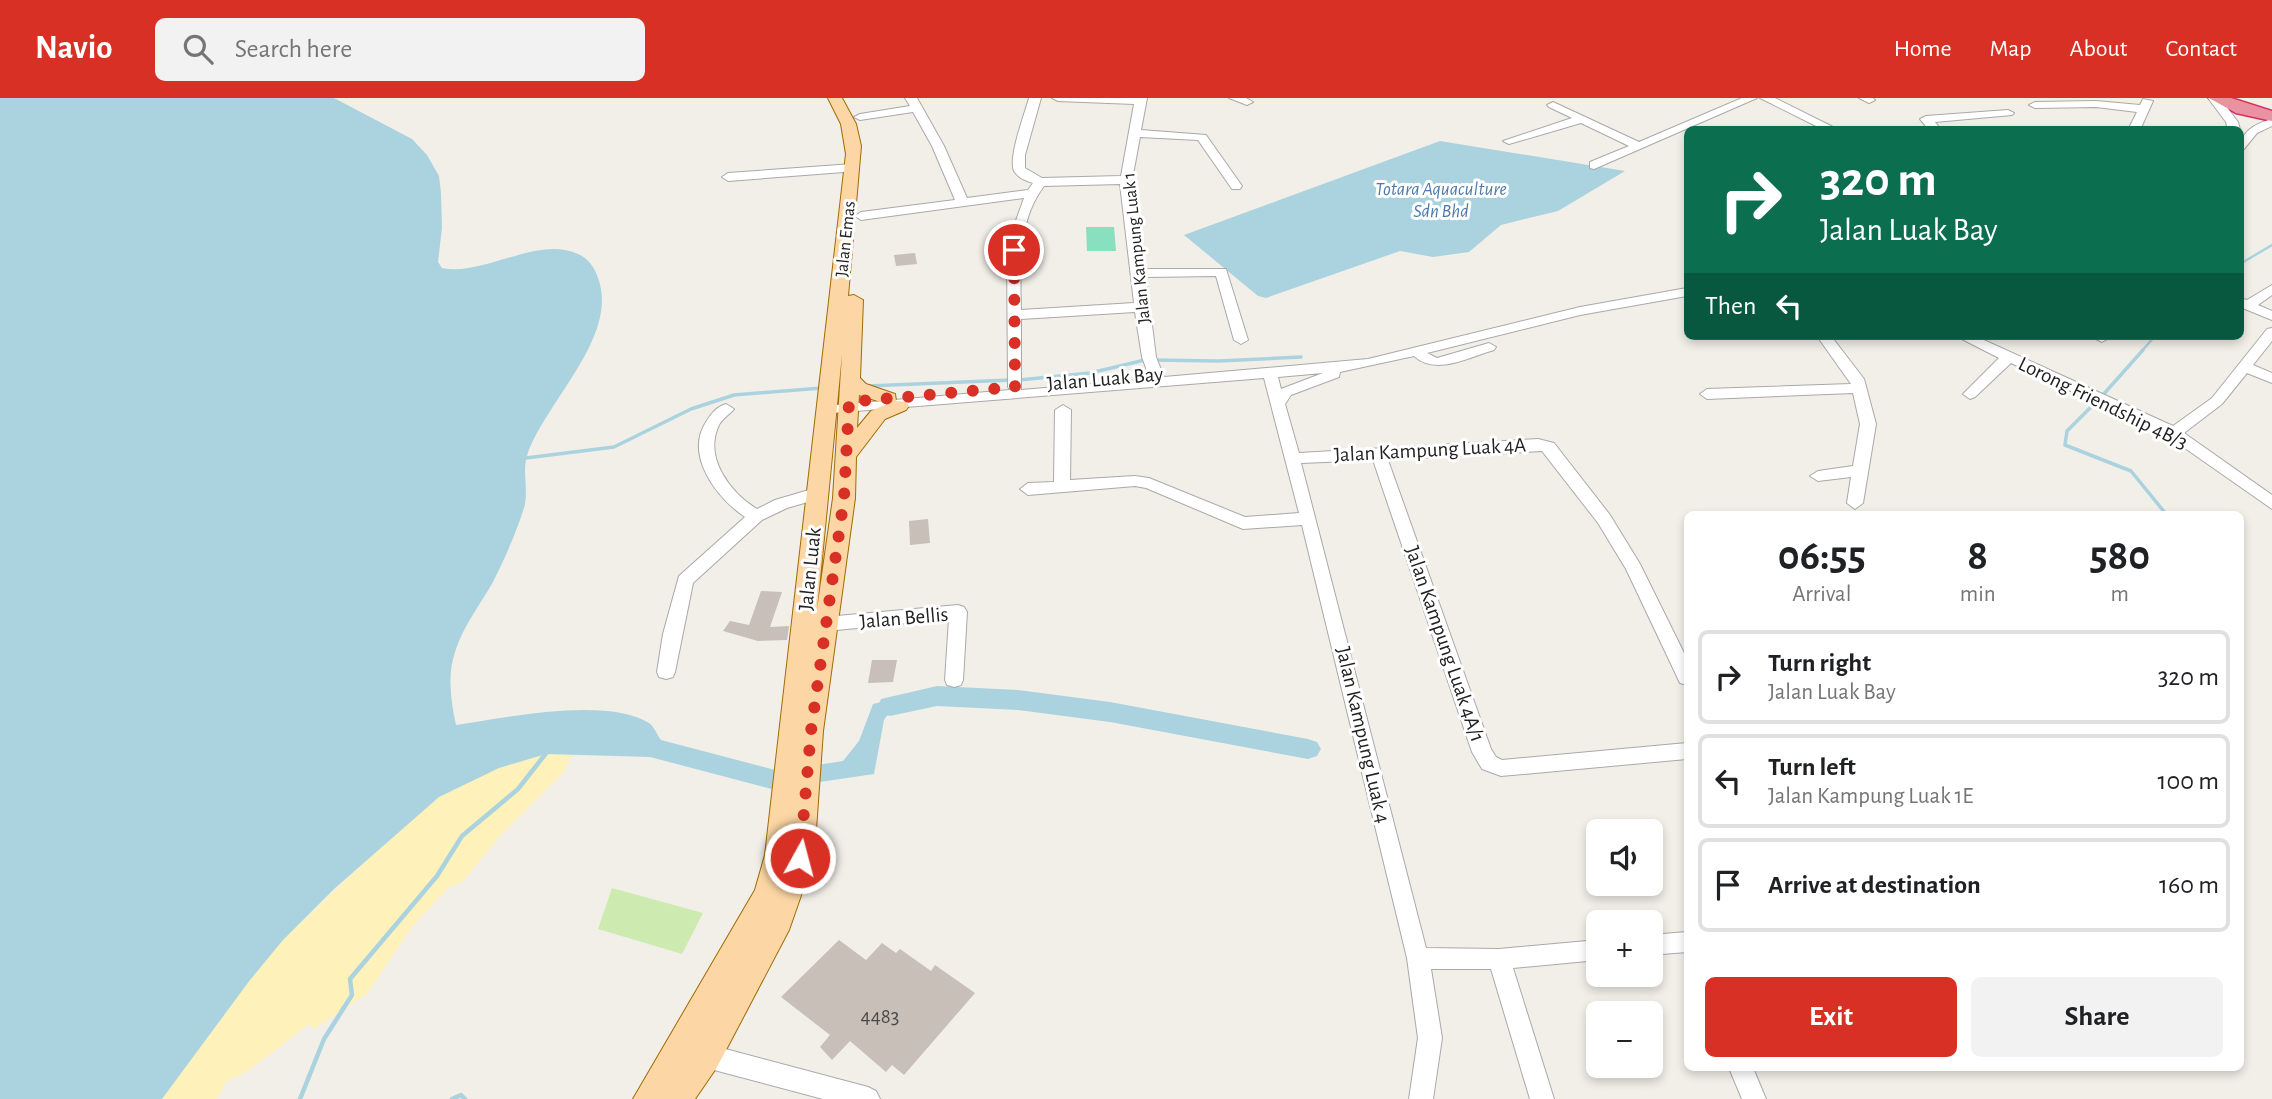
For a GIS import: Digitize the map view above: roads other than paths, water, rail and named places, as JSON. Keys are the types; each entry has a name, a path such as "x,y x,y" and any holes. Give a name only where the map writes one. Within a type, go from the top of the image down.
{"highway":[{"path":"2203,98 2232,126"},
{"path":"2216,98 2271,121"}],"main road":[{"name":"Jalan Emas","path":"835,98 848,119 853,139 843,393"},
{"name":"Jalan Emas","path":"843,393 867,148 860,117 849,98"},
{"path":"843,393 894,402"},
{"name":"Jalan Luak","path":"802,732 826,624 848,454 843,393"},
{"name":"Jalan Luak","path":"677,1099 694,1052 768,894 779,855 795,816 818,498 843,393"},
{"path":"848,454 878,415 894,402"},
{"name":"Jalan Luak","path":"649,1099 694,1052"}],"street":[{"path":"1035,98 1019,155 1020,169 1036,187"},
{"path":"1058,98 1140,99"},
{"path":"1594,165 1751,98"},
{"path":"1766,98 1827,126"},
{"path":"2216,98 2232,126"},
{"name":"Jalan Kampung Luak 1","path":"1140,99 1126,180 1141,307 1154,370"},
{"path":"860,117 914,103 962,201"},
{"path":"2035,105 2145,104 2136,126"},
{"path":"1553,105 1637,145"},
{"path":"1932,126 1926,119 2008,113"},
{"path":"1508,141 1582,119"},
{"path":"2244,142 2253,131 2271,121"},
{"path":"1135,133 1202,137 1236,186"},
{"path":"728,177 853,168"},
{"path":"861,216 1036,187 1126,180"},
{"path":"1015,381 1013,246 1036,187"},
{"path":"1139,273 1221,272 1241,340"},
{"name":"Jalan Luak Bay","path":"894,402 1154,370 1238,377 1269,369 1379,351 1575,302 1642,289 1684,284"},
{"path":"2244,303 2272,289"},
{"name":"Jalan Luak Bay","path":"894,402 1015,381 1154,370 1269,369 1368,363 1580,311 1684,293"},
{"path":"2244,303 2272,316"},
{"path":"1015,315 1141,307"},
{"path":"2174,433 2217,401 2272,332"},
{"path":"1827,340 1851,369 1860,388 1868,424 1855,503"},
{"name":"Lorong Friendship 4B/3","path":"1974,340 2174,433 2272,503"},
{"path":"1417,352 1427,361 1437,362 1489,347"},
{"path":"1970,394 2008,358"},
{"path":"1238,377 1256,384 1277,402 1286,392 1368,363"},
{"path":"2246,367 2272,378"},
{"name":"Jalan Kampung Luak 4","path":"1269,369 1309,518 1418,958 1430,1038 1421,1099"},
{"path":"1707,394 1860,388"},
{"path":"726,409 714,416 705,442 707,451 725,492 734,502 756,516"},
{"path":"1062,486 1063,410"},
{"name":"Jalan Kampung Luak 4A","path":"1292,458 1538,444 1548,447 1604,519 1634,568 1684,672"},
{"name":"Jalan Kampung Luak 4A/1","path":"1379,455 1482,752 1489,763 1501,768 1684,751"},
{"path":"1818,476 1861,471"},
{"path":"1028,489 1135,481 1149,483 1243,523 1309,518"},
{"path":"667,672 672,634 685,580 756,516 776,508 818,498"},
{"name":"Jalan Bellis","path":"826,624 958,612 954,680"},
{"path":"1663,944 1684,942"},
{"path":"1418,958 1499,959 1586,951"},
{"path":"1499,959 1542,1099"},
{"path":"694,1052 868,1099"},
{"path":"1742,1071 1754,1099"}],"water":[{"path":"0,98 334,98 412,139 427,155 439,176 442,228 438,262 442,268 475,267 546,249 562,250 585,258 598,278 602,300 599,323 590,346 548,414 527,456 525,502 517,527 493,582 458,642 450,679 456,725 554,711 608,711 631,715 649,723 661,740 779,771 843,761 859,741 873,704 916,694 920,705 895,710 884,720 874,774 772,789 650,757 546,754 499,768 439,797 334,889 283,940 250,980 162,1099 0,1099"},
{"name":"Totara Aquaculture Sdn Bhd","path":"1440,141 1625,171 1558,211 1501,225 1469,252 1433,257 1400,251 1266,298 1258,296 1184,235"}],"waterway":[{"path":"2244,262 2272,245"},
{"path":"2141,352 2152,340"},
{"path":"2102,396 2143,350"},
{"path":"1153,360 1219,361 1301,357"},
{"path":"1019,380 1090,373 1145,360"},
{"path":"868,386 1011,380"},
{"path":"526,458 614,447 691,409 734,395 822,388"},
{"path":"2093,405 2067,431 2065,445 2131,471 2164,511"},
{"path":"890,706 937,696 1018,700 1110,712 1308,749"},
{"path":"300,1099 324,1039 352,995 350,979 437,876 462,836 518,789 547,752"},
{"path":"452,1099 461,1095 465,1099"}]}
